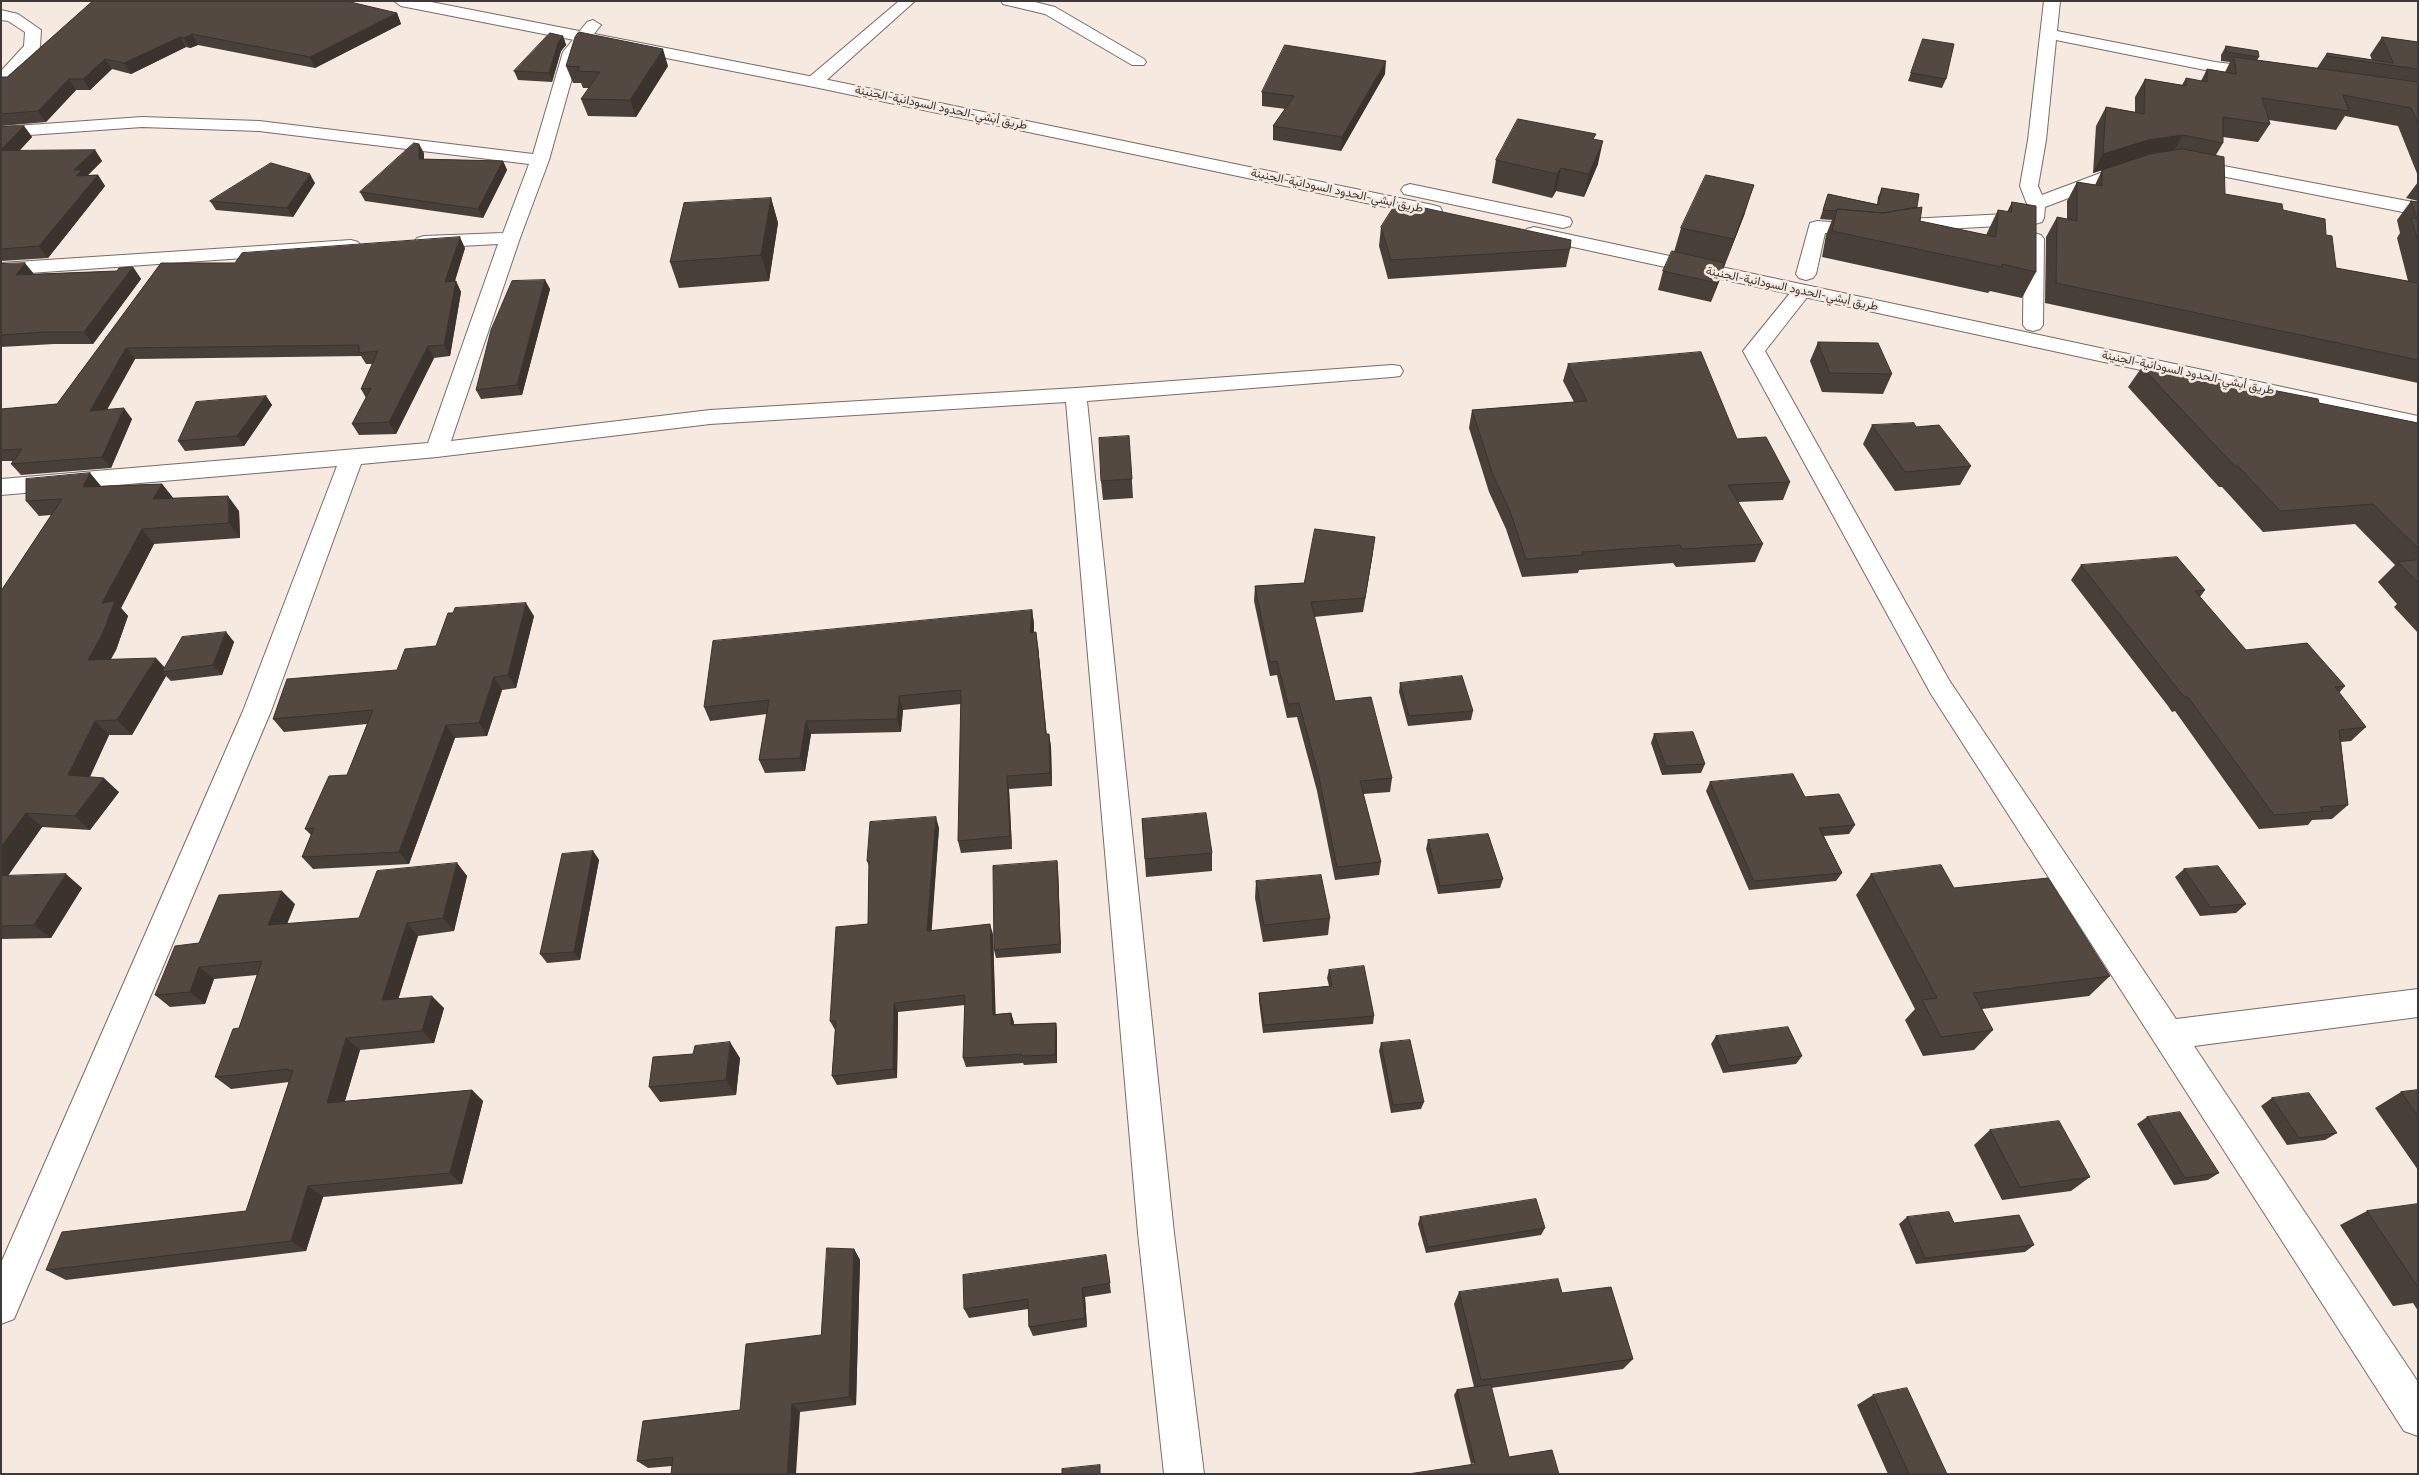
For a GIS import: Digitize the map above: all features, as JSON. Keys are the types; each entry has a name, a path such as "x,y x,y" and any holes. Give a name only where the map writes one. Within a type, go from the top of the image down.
{"main road":[{"name":"طريق أبشي-الحدود السودانية-الجنينة","path":"401,1 588,30 820,76 1438,212 1804,283 2418,423"},
{"path":"436,450 510,238 540,160 572,52 588,30 470,1"},
{"path":"820,76 908,1"},
{"path":"1008,1 1050,10 1138,62"},
{"path":"2033,325 2036,211 2029,186 2037,140 2052,1"},
{"path":"1,15 13,17 33,30 32,47 1,81"},
{"path":"2048,34 2215,67 2282,76"},
{"path":"1,132 142,122 259,126 540,160"},
{"path":"2172,161 2418,209"},
{"path":"2149,163 2131,167 2036,211 1908,224 1872,231 1817,227 1804,283 1754,351 1940,686 2418,1417"},
{"path":"401,243 510,238"},
{"path":"1,269 372,245"},
{"path":"152,281 168,258"},
{"path":"1804,283 2033,325 2418,407"},
{"path":"1,487 436,450 710,417 1076,395 1392,371"},
{"path":"1076,395 1156,1233 1184,1474"},
{"path":"1,1306 257,711 352,456"},
{"path":"2167,1035 2418,1003"}],"building":[{"path":"93,1 346,1 397,13 310,57 192,34 184,38 180,37 124,63 105,59 83,79 69,79 38,111 1,114 1,77 7,77"},
{"path":"579,32 663,49 630,100 581,99 600,72 577,71 580,67 566,66 575,37"},
{"path":"550,33 563,36 558,43 549,73 514,71"},
{"path":"2382,37 2418,42 2418,69 2327,56 2327,53 2393,63"},
{"path":"1923,39 1954,44 1946,79 1911,73"},
{"path":"1285,45 1386,61 1342,137 1273,126 1294,96 1262,92"},
{"path":"2226,46 2258,51 2259,57 2227,52"},
{"path":"2234,57 2418,82 2418,123 2411,108 2343,95 2349,111 2262,98 2270,124 2223,117 2223,143 2183,135 2148,140 2103,154 2106,107 2144,114 2145,79 2186,86 2186,78 2207,82 2207,69 2236,74"},
{"path":"1518,119 1596,134 1593,139 1603,141 1589,174 1561,168 1557,174 1496,160"},
{"path":"24,126 1,150 1,127"},
{"path":"414,143 419,144 419,159 503,161 478,209 360,192"},
{"path":"2183,149 2224,157 2225,194 2282,204 2283,210 2325,219 2326,235 2332,236 2336,268 2418,283 2418,360 2056,283 2057,217 2077,221 2077,182 2102,186 2102,170 2150,154"},
{"path":"95,150 74,170 82,170 76,176 98,175 39,246 1,249 1,151"},
{"path":"271,163 310,174 287,208 210,201"},
{"path":"1706,175 1754,185 1734,239 1681,228"},
{"path":"1882,188 1919,194 1917,207 1882,213 1837,209 1836,211 1823,210 1828,194 1878,205"},
{"path":"771,198 761,255 670,262 684,203"},
{"path":"2411,201 2418,202 2418,241 2411,218 2417,219"},
{"path":"1397,202 1571,240 1570,249 1391,260 1381,227"},
{"path":"2012,202 2036,206 2036,272 2002,264 2002,267 1832,231 1837,209 1883,213 1922,207 1920,221 1996,237 1998,210 2011,212"},
{"path":"460,237 445,282 456,281 444,345 428,346 389,422 352,424 371,388 361,389 378,351 359,353 359,345 126,348 90,411 124,408 102,457 11,464 22,449 1,450 1,409 57,404 161,263 235,263 242,253"},
{"path":"1672,251 1725,263 1717,283 1663,271"},
{"path":"25,263 16,275 117,271 119,268 133,267 84,332 1,335 1,264"},
{"path":"545,280 517,385 476,390 491,330 512,281"},
{"path":"1818,342 1878,343 1892,374 1830,373"},
{"path":"1701,352 1737,439 1766,437 1790,482 1728,485 1763,544 1682,549 1680,545 1582,552 1583,555 1526,559 1510,511 1493,475 1472,410 1587,401 1568,364"},
{"path":"2142,367 2262,391 2262,388 2318,399 2319,403 2418,423 2418,548 2373,504 2280,511"},
{"path":"266,396 237,436 178,441 196,402"},
{"path":"1914,423 1916,427 1939,425 1971,466 1905,472 1872,425"},
{"path":"1129,436 1132,479 1101,481 1099,438"},
{"path":"90,473 83,487 162,484 153,499 228,496 229,523 142,529 102,603 115,601 102,635 88,660 156,658 117,720 95,721 68,775 104,778 75,816 26,813 1,847 1,591 62,499 26,501 26,479"},
{"path":"1315,529 1375,537 1365,598 1311,602 1335,701 1371,697 1392,778 1360,781 1381,862 1337,867 1319,777 1299,703 1288,704 1277,661 1270,662 1255,586 1304,583"},
{"path":"2177,557 2205,590 2195,591 2246,650 2307,643 2345,686 2335,687 2366,727 2339,730 2348,805 2320,807 2323,811 2274,815 2188,697 2185,697 2180,692 2081,565"},
{"path":"2418,560 2418,583 2398,562"},
{"path":"526,603 508,675 494,677 479,723 446,725 399,852 302,857 314,828 305,829 329,776 347,775 373,710 273,719 287,679 397,670 405,649 436,646 448,613 453,613 455,608"},
{"path":"1032,610 1030,633 1036,632 1046,734 1049,734 1050,773 1007,776 1010,836 958,841 961,690 899,696 897,719 806,721 800,758 759,760 769,700 704,707 713,641"},
{"path":"226,632 213,665 162,672 182,637"},
{"path":"1462,676 1473,711 1409,716 1400,683"},
{"path":"1693,732 1705,764 1666,766 1654,734"},
{"path":"1793,774 1805,797 1839,794 1855,825 1819,828 1842,873 1754,881 1710,782"},
{"path":"1206,813 1212,853 1145,859 1142,819"},
{"path":"936,817 927,931 990,924 993,1015 1011,1013 1011,1025 1056,1023 1055,1055 1022,1056 1022,1054 963,1058 965,995 894,1003 893,1069 832,1076 836,1021 830,1021 836,927 868,924 869,861 867,861 870,822"},
{"path":"1488,834 1503,879 1440,886 1428,840"},
{"path":"593,851 574,952 540,954 562,854"},
{"path":"1057,861 1060,944 994,950 993,866"},
{"path":"457,863 443,918 407,923 382,1000 432,996 422,1031 346,1038 327,1103 472,1090 450,1173 308,1186 291,1241 46,1270 62,1232 246,1211 293,1070 215,1077 233,1029 239,1028 262,961 199,967 190,992 155,995 175,946 199,943 219,895 282,891 268,925 359,918 377,871"},
{"path":"1941,865 1954,888 2048,878 2110,976 1973,993 1993,1030 1941,1037 1922,1000 1937,998 1871,874"},
{"path":"2218,866 2246,904 2210,907 2184,869"},
{"path":"66,874 34,925 1,926 1,876"},
{"path":"1321,875 1330,918 1264,925 1256,881"},
{"path":"1364,966 1374,1016 1264,1025 1259,993 1332,986 1329,970"},
{"path":"1788,1027 1802,1056 1729,1066 1716,1036"},
{"path":"1410,1040 1424,1102 1393,1105 1381,1043"},
{"path":"730,1042 726,1080 649,1087 653,1057 693,1054 695,1046"},
{"path":"2418,1090 2418,1116 2401,1092"},
{"path":"2309,1093 2337,1133 2299,1138 2272,1098"},
{"path":"2180,1112 2219,1173 2185,1178 2147,1117"},
{"path":"2059,1121 2090,1177 2020,1187 1990,1130"},
{"path":"1536,1199 1545,1228 1428,1247 1420,1217"},
{"path":"2418,1204 2418,1287 2367,1211"},
{"path":"1949,1212 1954,1223 2019,1215 2034,1245 1925,1258 1907,1217"},
{"path":"827,1248 854,1249 849,1397 792,1404 787,1474 671,1474 673,1457 637,1461 643,1421 740,1410 746,1344 821,1335"},
{"path":"1106,1255 1110,1283 1082,1288 1085,1318 1029,1327 1028,1299 964,1309 963,1275"},
{"path":"1558,1279 1562,1293 1611,1287 1633,1359 1481,1380 1459,1292"},
{"path":"1491,1385 1509,1457 1552,1450 1559,1474 1408,1474 1475,1464 1457,1390"},
{"path":"1907,1388 1947,1474 1909,1474 1873,1395"},
{"path":"1100,1465 1100,1474 1062,1474 1062,1469"}]}
